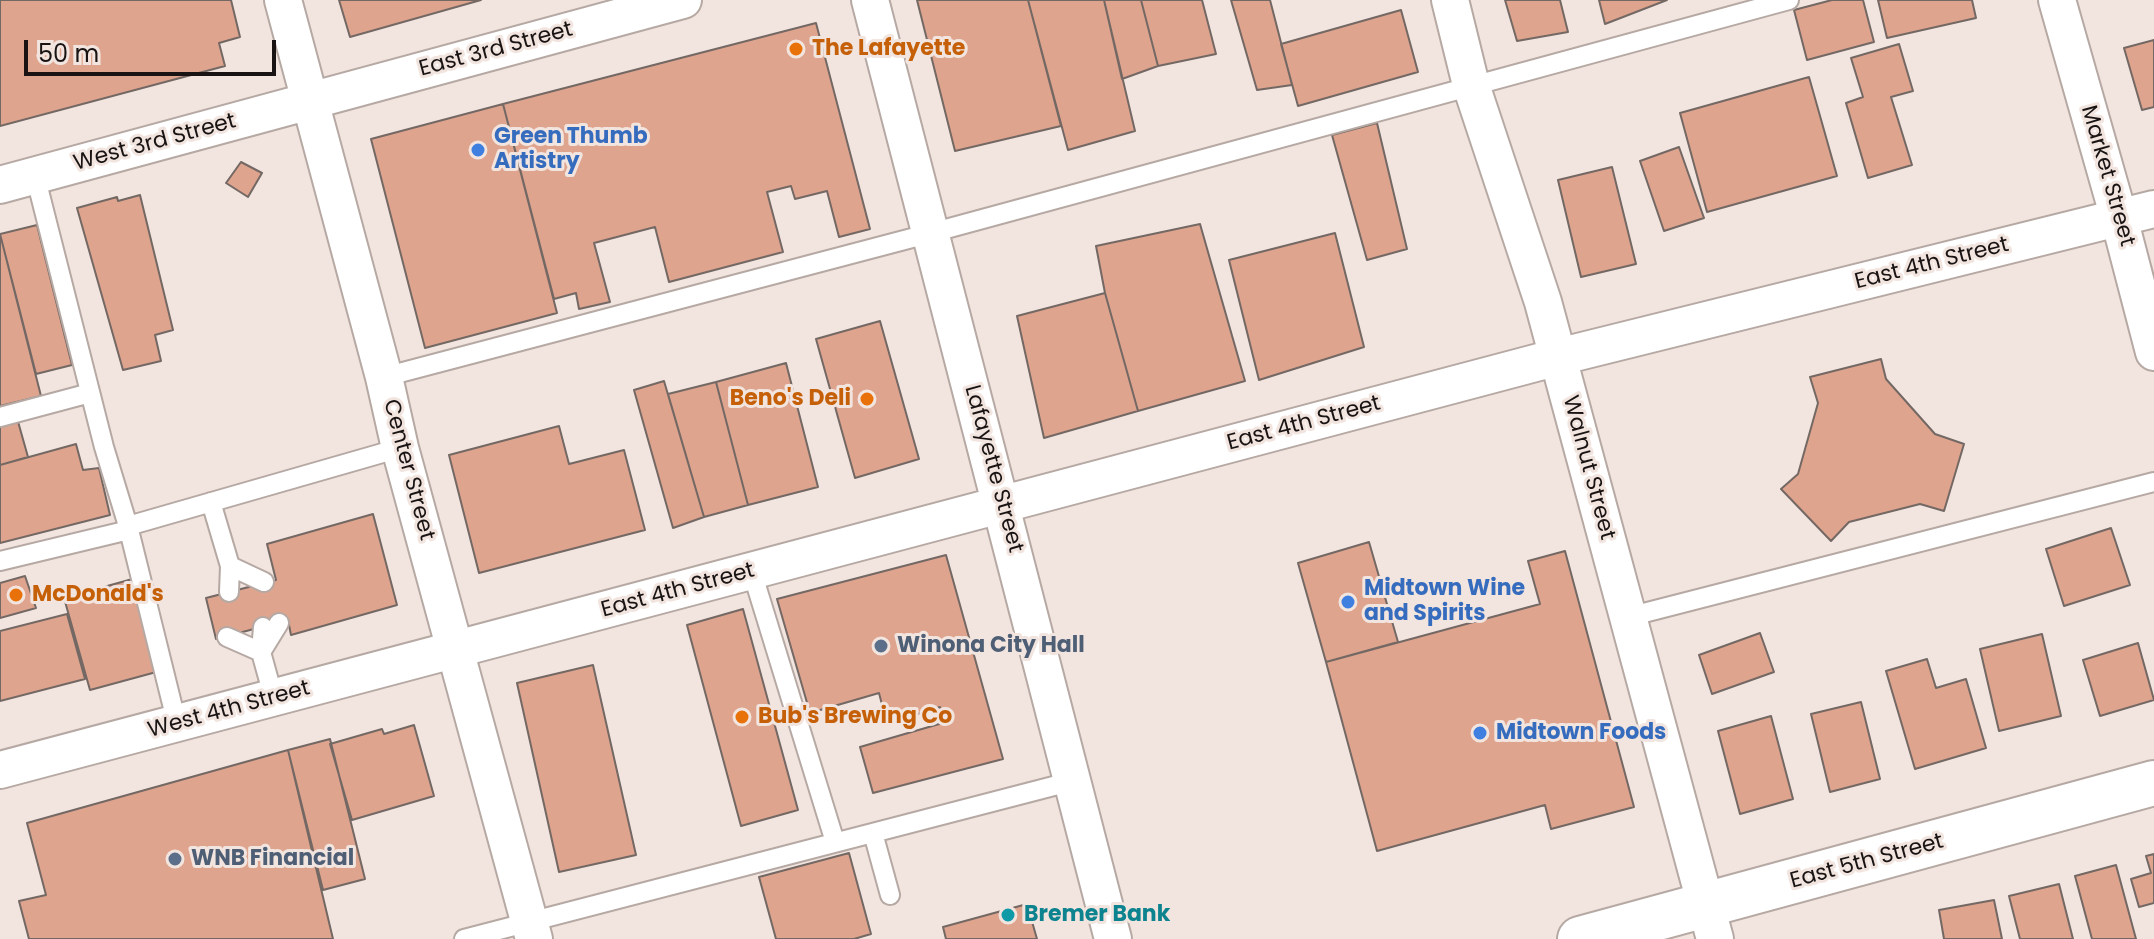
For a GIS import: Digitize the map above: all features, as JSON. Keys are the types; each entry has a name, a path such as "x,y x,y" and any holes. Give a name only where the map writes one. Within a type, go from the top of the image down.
{"street":[{"name":"Center Street","path":"283,0 384,377 400,448 532,930"},
{"name":"East 3rd Street","path":"310,101 683,0"},
{"name":"Lafayette Street","path":"870,0 1113,939"},
{"name":"Walnut Street","path":"1450,0 1471,85 1543,302 1710,922"},
{"name":"Market Street","path":"2057,0 2154,352"},
{"name":"West 3rd Street","path":"0,185 310,101"},
{"name":"East 4th Street","path":"457,651 1558,357 2154,209"},
{"name":"West 4th Street","path":"0,770 457,651"},
{"name":"East 5th Street","path":"1580,939 1710,922 2154,783"}],"lane":[{"path":"384,377 931,233 1789,0"},
{"path":"35,175 90,393 129,528 177,724"},
{"path":"0,417 90,393"},
{"path":"0,561 129,528 400,448"},
{"path":"1628,617 2154,482"},
{"path":"211,502 230,566 222,594"},
{"path":"230,566 256,585"},
{"path":"752,572 835,842"},
{"path":"271,625 261,652 274,699"},
{"path":"235,634 261,652"},
{"path":"464,939 532,930 835,842 1073,781"},
{"path":"873,833 890,895"}],"building":[{"path":"0,0 231,0 240,37 219,43 225,66 0,126"},
{"path":"339,0 481,0 350,37"},
{"path":"917,0 1028,0 1061,126 955,151"},
{"path":"1028,0 1104,0 1135,131 1068,150"},
{"path":"1104,0 1141,0 1158,66 1122,79"},
{"path":"1141,0 1202,0 1216,54 1158,66"},
{"path":"1231,0 1270,0 1292,85 1257,90"},
{"path":"1505,0 1560,0 1568,32 1517,41"},
{"path":"1599,0 1667,0 1605,24"},
{"path":"1832,0 1863,0 1874,42 1807,60 1794,10"},
{"path":"1878,0 1972,0 1976,18 1887,38"},
{"path":"1401,10 1418,72 1298,106 1281,44"},
{"path":"816,23 870,229 839,237 827,191 795,199 791,186 767,192 783,252 669,282 655,227 594,243 610,302 579,309 576,293 554,299 503,104"},
{"path":"2154,40 2154,107 2142,110 2124,48"},
{"path":"1899,44 1913,91 1891,97 1912,165 1868,178 1846,103 1863,97 1851,58"},
{"path":"1809,77 1837,176 1707,212 1680,113"},
{"path":"503,104 557,313 425,348 371,139"},
{"path":"1377,123 1407,249 1367,260 1332,135"},
{"path":"1679,147 1704,218 1664,231 1640,161"},
{"path":"241,162 262,173 248,197 226,183"},
{"path":"1612,167 1636,264 1581,277 1558,180"},
{"path":"140,195 173,330 155,335 161,361 123,370 77,208 117,197 118,201"},
{"path":"1200,224 1245,381 1138,411 1105,293 1096,246"},
{"path":"37,225 72,365 36,374 0,234"},
{"path":"1335,233 1364,347 1259,380 1229,260"},
{"path":"0,234 41,396 0,406"},
{"path":"1105,293 1138,411 1044,438 1017,316"},
{"name":"Beno's Deli","path":"880,321 919,459 855,478 816,339"},
{"path":"1881,359 1886,379 1935,434 1964,444 1944,511 1920,504 1849,522 1831,541 1781,489 1798,474 1818,403 1810,377"},
{"path":"786,363 818,487 748,505 716,382"},
{"path":"664,381 704,517 673,528 634,390"},
{"path":"716,382 748,505 704,517 668,394"},
{"path":"17,418 28,457 0,465 0,423"},
{"path":"559,426 569,464 624,450 645,530 479,573 449,455"},
{"path":"76,444 83,470 99,468 110,515 0,543 0,465"},
{"path":"373,514 397,605 291,635 288,620 216,639 206,598 276,580 267,544"},
{"path":"2111,528 2130,585 2064,606 2046,549"},
{"name":"Midtown Wine and Spirits","path":"1369,542 1398,642 1326,662 1298,563"},
{"name":"Midtown Foods","path":"1565,551 1634,807 1551,829 1545,805 1377,851 1326,662 1540,604 1528,561"},
{"name":"Winona City Hall","path":"946,555 1003,759 873,793 860,747 946,722 940,707 887,724 879,693 810,713 777,599"},
{"name":"McDonald's","path":"25,576 36,608 0,618 0,583"},
{"path":"136,578 160,671 90,690 64,598"},
{"name":"Bub's Brewing Co","path":"743,609 798,810 741,826 687,625"},
{"path":"67,614 85,679 0,701 0,631"},
{"path":"1760,633 1774,672 1712,694 1699,655"},
{"path":"2042,634 2061,716 1999,731 1980,649"},
{"path":"2138,643 2154,700 2100,716 2083,660"},
{"path":"1927,659 1936,688 1966,679 1986,748 1915,769 1886,671"},
{"path":"593,665 636,855 559,872 517,683"},
{"path":"1861,702 1880,779 1830,792 1811,714"},
{"path":"1771,716 1793,799 1740,814 1718,731"},
{"path":"414,725 434,796 352,820 330,744 382,729 384,734"},
{"path":"330,739 365,879 323,890 288,750"},
{"name":"WNB Financial","path":"288,750 333,939 29,939 19,901 46,895 27,823"},
{"path":"849,853 871,934 854,939 776,939 759,877"},
{"path":"2154,854 2154,903 2139,907 2131,879 2151,873 2146,856"},
{"path":"2116,865 2136,939 2092,939 2075,876"},
{"path":"2059,884 2073,939 2020,939 2009,896"},
{"path":"1994,900 2002,939 1944,939 1939,910"},
{"name":"Bremer Bank","path":"1027,904 1037,939 946,939 943,927"}],"place":[{"name":"The Lafayette","path":"796,49"},
{"name":"Green Thumb Artistry","path":"478,150"},
{"name":"Beno's Deli","path":"867,399"},
{"name":"McDonald's","path":"16,595"},
{"name":"Midtown Wine and Spirits","path":"1348,602"},
{"name":"Winona City Hall","path":"881,646"},
{"name":"Bub's Brewing Co","path":"742,717"},
{"name":"Midtown Foods","path":"1480,733"},
{"name":"WNB Financial","path":"175,859"},
{"name":"Bremer Bank","path":"1008,915"}]}
